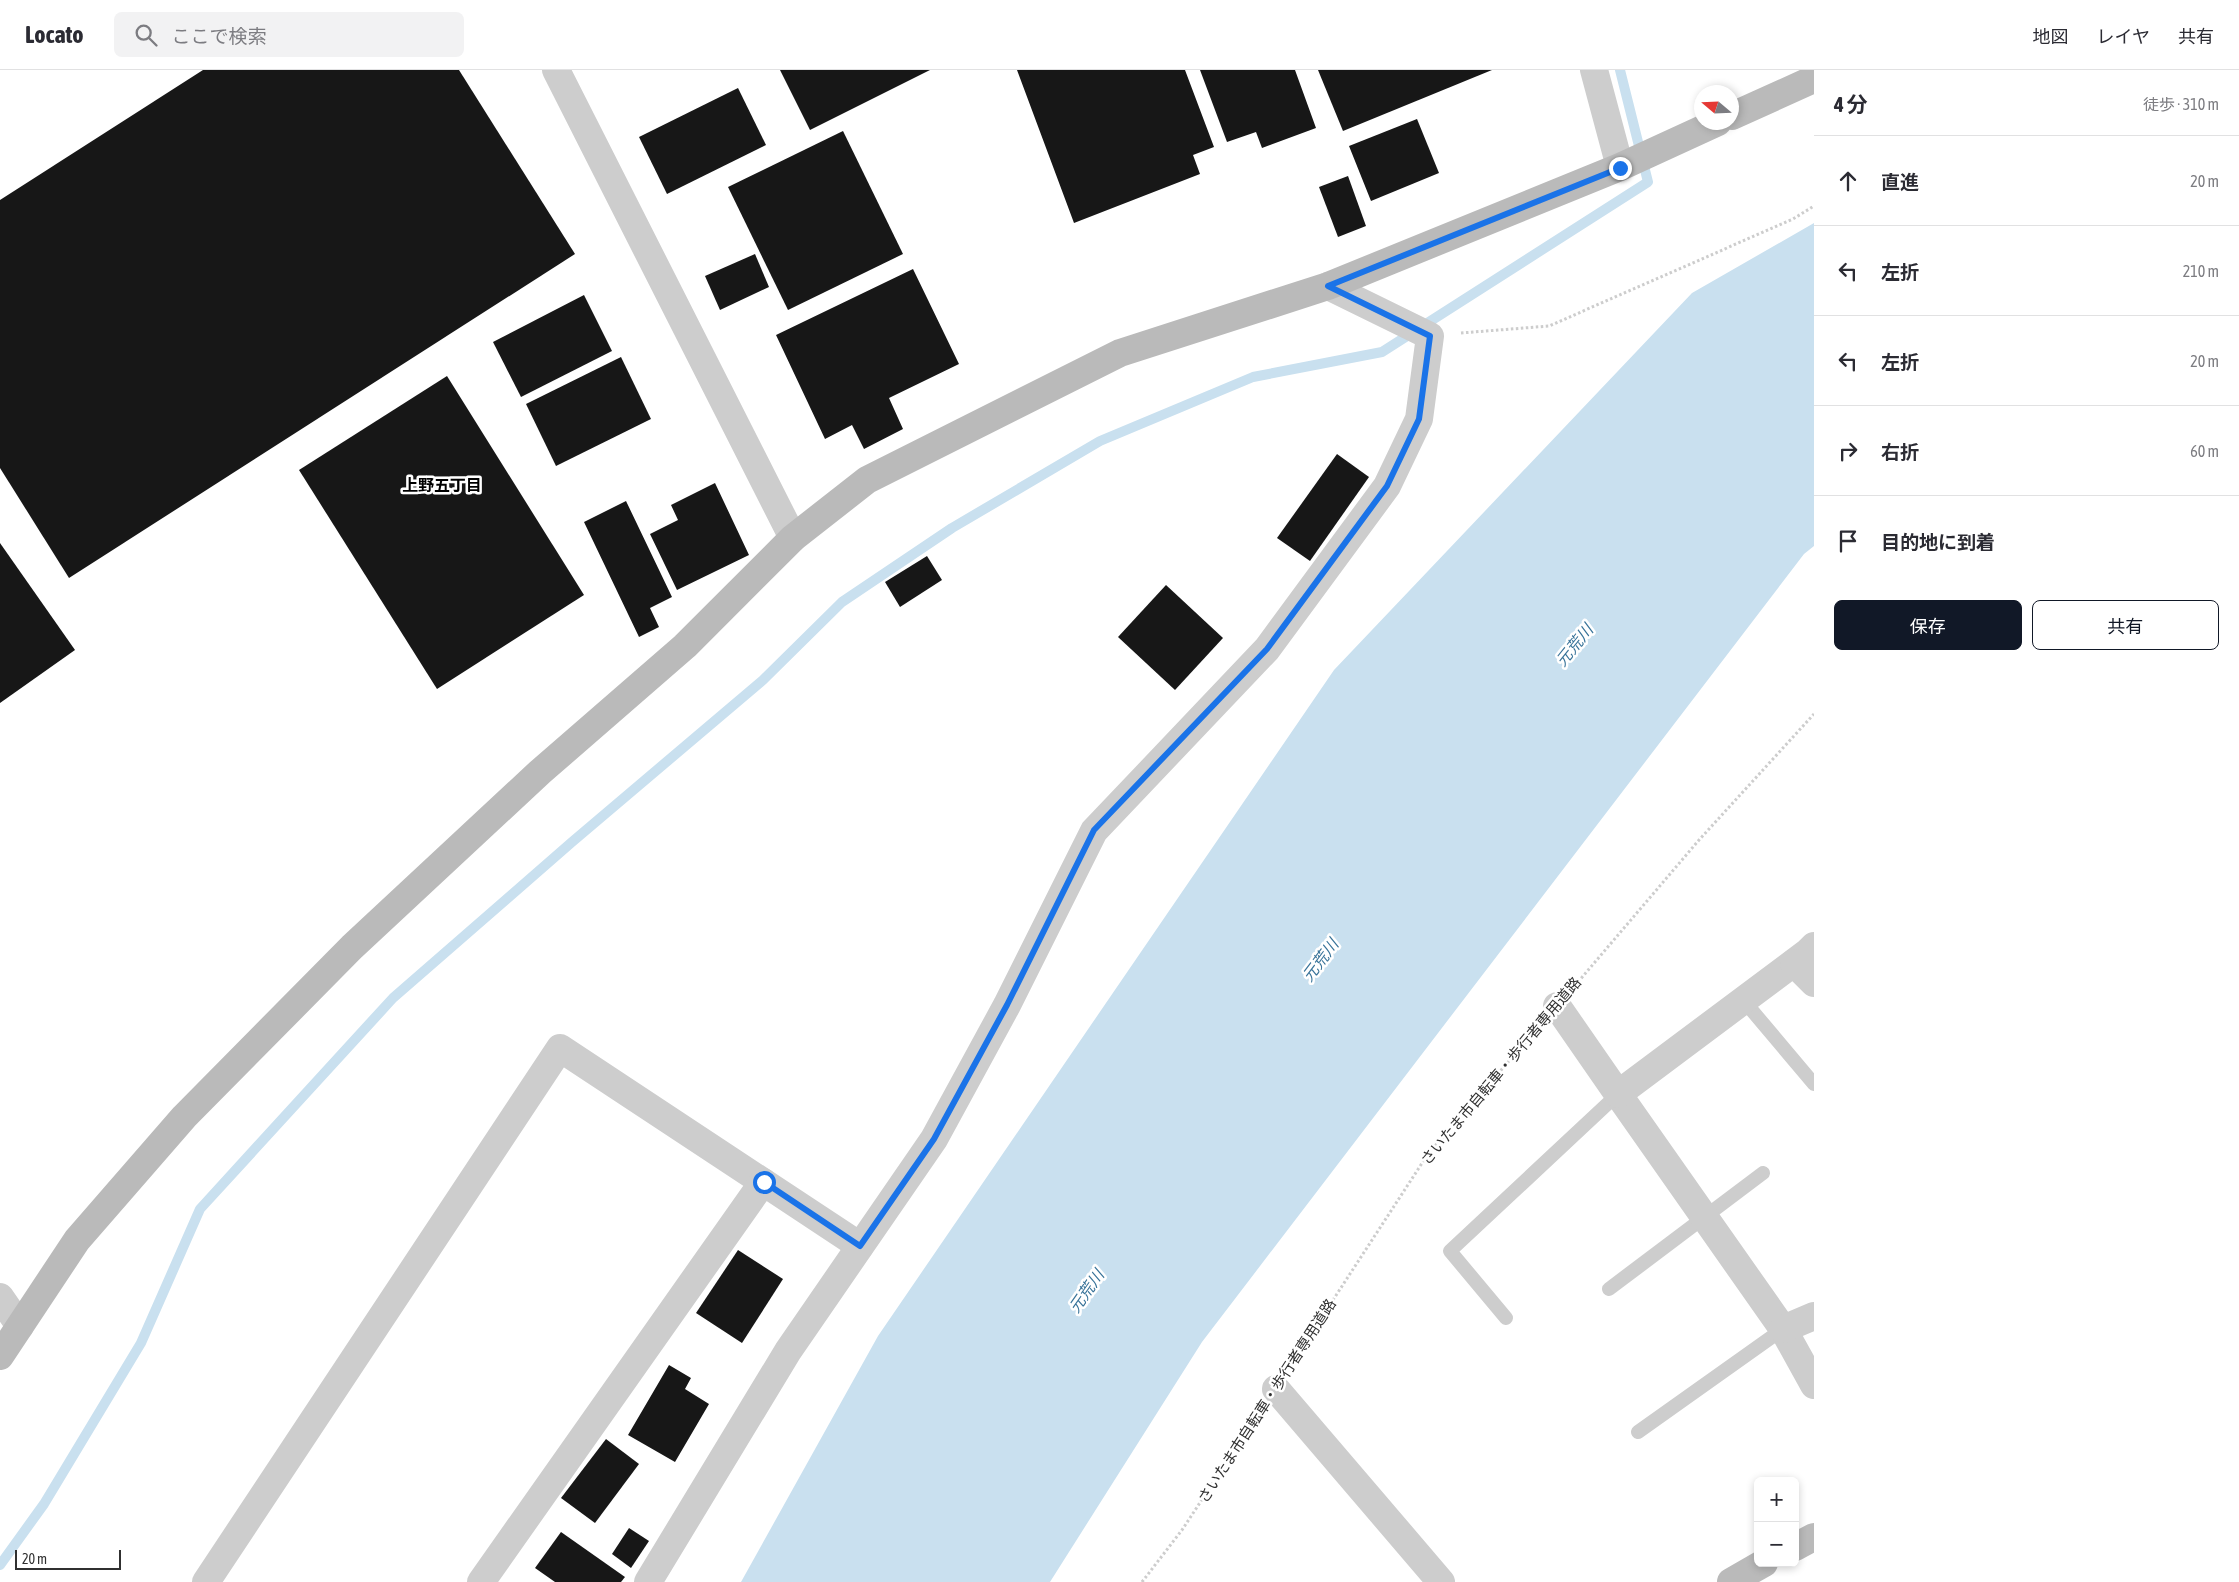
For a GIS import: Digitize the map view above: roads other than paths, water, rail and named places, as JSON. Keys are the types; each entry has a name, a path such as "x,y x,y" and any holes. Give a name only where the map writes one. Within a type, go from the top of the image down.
{"street":[{"path":"556,70 793,538"},
{"path":"1594,70 1620,168"},
{"path":"1739,113 1814,79"},
{"path":"0,1356 77,1240 184,1117 352,947 540,772 685,646 793,538 867,480 1120,353 1328,286 1620,168 1701,130"},
{"path":"648,1582 788,1351 934,1139 1007,1005 1094,830 1267,649 1387,486 1419,419 1430,336 1328,286"},
{"path":"1618,1094 1804,954 1814,983"},
{"path":"1557,1006 1783,1329 1814,1385"},
{"path":"206,1582 560,1048 860,1246"},
{"path":"480,1582 764,1182"},
{"path":"0,1297 20,1326"},
{"path":"1783,1329 1814,1316"},
{"path":"1276,1389 1441,1582"},
{"path":"1799,1545 1814,1537"}],"lane":[{"path":"1744,1000 1814,1084"},
{"path":"1506,1318 1450,1251 1618,1094"},
{"path":"1609,1289 1763,1173"},
{"path":"1638,1432 1783,1329"}],"water":[{"name":"元荒川","path":"1814,223 1814,546 1804,554 1202,1342 1050,1582 741,1582 878,1336 1334,670 1692,293"}],"waterway":[{"path":"0,1565 44,1504 141,1343 200,1209 393,998 572,842 763,680 842,602 952,528 1100,441 1253,377 1382,352 1648,182 1620,70"}],"district":[{"name":"上野五丁目","path":"442,485"}]}
